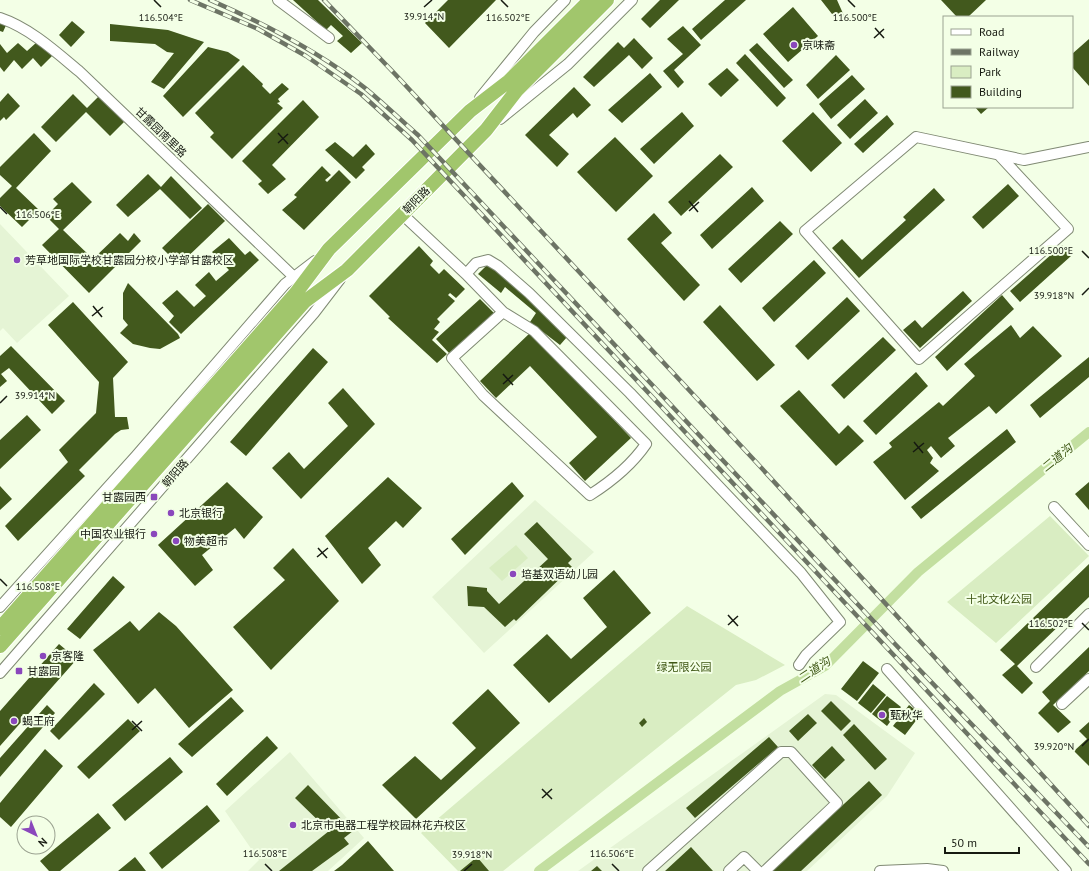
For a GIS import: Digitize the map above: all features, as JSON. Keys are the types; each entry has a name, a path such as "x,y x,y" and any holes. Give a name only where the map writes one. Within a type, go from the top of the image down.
{"highway":[{"name":"朝阳路","path":"0,628 296,293 329,249 470,111 509,81 590,0"},
{"name":"朝阳路","path":"0,646 203,397 304,302 347,270 486,130 517,90 607,0"}],"street":[{"path":"278,0 329,38"},
{"name":"朝阳路","path":"470,111 534,32 565,0"},
{"name":"朝阳路","path":"486,130 568,64 632,0"},
{"name":"甘露园南里路","path":"0,18 11,22 48,45 80,72 295,278"},
{"path":"999,155 1068,229 919,359 805,231 916,137 1024,160 1089,147"},
{"path":"402,214 466,274 503,312 534,331 646,444 635,460 610,482 590,495 483,395 452,358 503,312"},
{"name":"朝阳路","path":"0,607 136,456 203,397 285,284 295,278 329,249"},
{"path":"466,274 476,263 488,260 498,266 529,293 630,393 801,573 840,622 806,655 799,665"},
{"name":"朝阳路","path":"0,673 314,313 347,270"},
{"path":"203,397 224,416"},
{"path":"1054,506 1089,545"},
{"path":"1036,667 1089,614"},
{"path":"887,669 1066,871"},
{"path":"1062,704 1089,679"},
{"path":"648,871 781,752 791,752 837,803 765,871"},
{"path":"729,871 744,857 758,871"},
{"path":"883,871 927,869 943,871"}],"shaded area":[{"name":"芳草地国际学校甘露园分校小学部甘露校区","path":"0,224 69,296 17,343 3,328 0,331"},
{"name":"培基双语幼儿园","path":"535,500 594,552 484,653 432,597"},
{"path":"825,694 836,695 915,753 887,796 807,871 578,871"},
{"name":"北京市电器工程学校园林花卉校区","path":"290,752 364,838 328,871 248,871 259,860 225,811"}],"green space":[{"name":"十北文化公园","path":"1050,516 1089,556 996,643 947,602"},
{"path":"516,545 528,558 502,581 489,568"},
{"name":"绿无限公园","path":"687,606 785,665 756,680 736,685 503,871 458,871 421,833"}],"building":[{"path":"293,0 318,0 362,43 351,53 337,41 343,36 331,25 326,30"},
{"path":"448,0 496,0 449,48 425,23"},
{"path":"660,0 679,0 650,28 641,19"},
{"path":"725,0 746,0 701,40 692,29"},
{"path":"821,0 837,0 845,18 832,14"},
{"path":"941,0 986,0 969,16 956,16"},
{"path":"793,7 818,36 788,62 763,34"},
{"path":"0,20 7,23 3,32 0,31"},
{"path":"72,21 85,32 71,47 59,35"},
{"path":"110,24 168,30 204,42 164,89 151,82 174,53 167,52 155,44 110,41"},
{"path":"683,26 701,45 674,70 684,82 678,88 663,71 683,54 667,39"},
{"path":"634,38 653,58 642,69 629,55 594,87 583,77 618,42 624,48"},
{"path":"1089,39 1089,86 1073,68 1073,53"},
{"path":"37,42 52,56 41,67 33,58 22,69 14,60 4,72 0,67 0,44 7,53 18,43 27,51"},
{"path":"757,43 793,80 784,88 749,50"},
{"path":"208,47 228,52 240,60 183,117 163,96"},
{"path":"745,54 786,98 777,107 736,63"},
{"path":"836,55 850,70 818,99 806,85"},
{"path":"243,65 263,84 262,86 270,94 282,83 289,89 278,99 280,102 277,103 283,108 232,159 210,137 214,133 195,113"},
{"path":"727,68 739,80 721,97 708,84"},
{"path":"650,73 662,87 622,123 608,110"},
{"path":"852,75 865,89 831,119 819,104"},
{"path":"574,87 591,105 577,118 573,113 549,135 569,154 557,167 525,135"},
{"path":"8,93 20,106 6,120 4,117 0,121 0,102"},
{"path":"73,94 87,108 99,96 124,122 110,136 86,112 56,142 41,127"},
{"path":"865,99 878,113 850,139 837,125"},
{"path":"303,100 319,117 272,165 286,179 268,194 258,184 262,181 242,161"},
{"path":"976,108 988,108 981,114"},
{"path":"682,112 694,126 654,164 640,149"},
{"path":"813,112 842,143 811,172 782,141"},
{"path":"887,115 894,124 863,153 854,144"},
{"path":"34,133 51,151 16,188 39,210 22,227 0,206 0,198 12,186 0,175 0,167"},
{"path":"615,137 653,176 616,212 577,172"},
{"path":"335,142 353,157 366,144 375,154 362,167 365,170 356,179 325,150"},
{"path":"720,154 733,167 681,216 668,202"},
{"path":"322,166 331,175 325,180 327,182 339,170 351,182 304,230 282,210 297,197 294,195"},
{"path":"148,174 161,187 171,176 202,208 190,219 160,189 128,217 116,205"},
{"path":"72,182 92,202 63,230 93,259 120,233 128,241 134,233 141,241 89,293 42,245 59,229 46,216 58,204 53,199"},
{"path":"1008,184 1019,196 983,229 972,217"},
{"path":"752,187 764,201 712,249 700,235"},
{"path":"934,188 945,200 859,278 832,248 842,239 862,260 906,220 903,217"},
{"path":"208,204 225,221 179,265 162,248"},
{"path":"654,213 672,233 661,243 700,285 684,301 627,239"},
{"path":"780,221 793,234 741,283 728,269"},
{"path":"229,238 245,255 250,251 259,260 181,334 169,322 174,316 162,303 177,290 194,307 206,296 195,285 209,272 216,281 229,270 212,252"},
{"path":"1062,245 1071,256 1020,302 1010,291"},
{"path":"419,246 433,261 430,265 439,274 444,269 465,289 456,298 450,293 448,295 455,301 437,319 440,322 434,329 439,332 432,340 447,354 437,363 388,318 390,317 369,296"},
{"path":"814,260 826,273 774,322 762,308"},
{"path":"489,263 531,300 567,337 560,345 530,322 536,313 505,287 501,293 478,274"},
{"path":"128,283 178,334 180,338 160,349 133,344 120,333 128,325 123,319 123,293"},
{"path":"963,291 972,301 920,348 903,330 915,320 922,328"},
{"path":"1002,295 1014,309 947,371 935,357"},
{"path":"847,297 860,311 808,360 795,346"},
{"path":"480,299 494,313 449,353 436,339"},
{"path":"73,302 128,362 113,378 115,417 127,417 129,429 121,430 115,434 79,470 85,476 18,541 5,526 68,462 59,450 96,413 99,382 48,325"},
{"path":"720,305 775,365 757,381 703,322"},
{"path":"1011,325 1020,338 1033,326 1062,356 996,414 989,406 948,438 955,446 941,458 931,446 927,450 933,458 930,463 939,471 905,500 873,462 892,447 889,443 939,402 943,406 975,376 964,364"},
{"path":"531,332 631,438 585,481 569,463 597,437 530,366 496,398 480,381"},
{"path":"883,337 896,350 844,399 831,385"},
{"path":"11,346 65,401 52,414 9,368 1,374 7,381 0,387 0,356"},
{"path":"313,348 328,362 246,456 230,442"},
{"path":"1089,357 1089,377 1040,418 1030,405"},
{"path":"916,372 928,386 876,435 863,421"},
{"path":"343,388 375,424 301,499 272,468 289,452 304,469 348,426 328,403"},
{"path":"799,390 839,434 848,425 864,441 836,466 780,406"},
{"path":"27,415 41,430 0,469 0,440"},
{"path":"1007,429 1016,442 921,519 911,507"},
{"path":"388,477 422,508 403,528 396,521 368,548 381,565 362,584 325,536"},
{"path":"227,482 263,517 244,539 235,528 202,555 213,570 195,586 158,545"},
{"path":"512,482 524,496 465,555 451,539"},
{"path":"1089,482 1089,510 1075,494"},
{"path":"0,486 12,499 0,510"},
{"path":"537,522 572,559 568,563 572,567 516,621 514,619 505,627 484,607 468,606 467,586 487,588 487,591 499,604 548,559 524,534"},
{"path":"293,548 339,601 271,670 233,627 285,580 273,568"},
{"path":"1089,564 1089,597 1017,666 1033,683 1022,694 1002,675 1015,664 1000,650"},
{"path":"614,570 651,613 549,703 513,665 547,634 571,659 607,627 583,598"},
{"path":"113,576 125,587 80,639 67,629"},
{"path":"159,612 176,626 233,690 189,728 155,688 138,704 93,650 130,621 139,631"},
{"path":"59,644 77,659 0,746 0,711"},
{"path":"1089,647 1089,671 1053,705 1071,722 1058,733 1038,713 1050,701 1042,692"},
{"path":"863,661 879,673 857,701 841,689"},
{"path":"94,683 105,694 59,740 50,731"},
{"path":"873,684 886,695 871,713 858,703"},
{"path":"488,689 520,723 416,819 382,785 415,756 441,780 476,748 452,723"},
{"path":"887,696 901,707 887,726 872,714"},
{"path":"231,697 244,711 192,757 178,744"},
{"path":"831,701 851,721 841,731 821,711"},
{"path":"47,705 55,713 0,777 0,758"},
{"path":"909,705 921,714 905,735 893,726"},
{"path":"808,714 817,723 798,741 789,731"},
{"path":"644,718 647,722 642,727 639,723"},
{"path":"128,719 140,731 89,779 77,767"},
{"path":"1089,722 1089,766 1074,751 1087,739 1079,731"},
{"path":"854,724 887,759 875,770 843,735"},
{"path":"267,736 278,748 227,796 216,784"},
{"path":"769,737 778,747 695,818 686,808"},
{"path":"832,746 845,760 825,779 812,765"},
{"path":"45,749 63,766 21,815 16,815 16,821 11,827 0,817 0,803"},
{"path":"170,757 183,772 125,821 112,805"},
{"path":"869,781 882,795 801,871 771,871"},
{"path":"308,785 353,831 344,838 349,844 312,871 279,871 329,831 295,798"},
{"path":"207,805 220,821 162,869 149,853"},
{"path":"98,813 111,828 60,871 49,871 40,861 47,855 56,855 56,848"},
{"path":"368,841 394,871 334,871 342,865"},
{"path":"691,847 713,871 665,871"},
{"path":"135,857 146,871 118,871"},
{"path":"477,857 489,871 460,871"},
{"path":"597,866 602,871 591,871"}],"waterway":[{"name":"二道沟","path":"539,871 780,691 825,666 918,572 1089,432"}],"railway":[{"path":"190,0 258,29 306,56 361,94 412,140 1089,864"},
{"path":"210,0 271,29 329,62 365,88 418,135 895,644 1089,847"},
{"path":"324,0 395,74 756,462 1089,826"}],"place":[{"name":"京味斋","path":"794,45"},
{"name":"芳草地国际学校甘露园分校小学部甘露校区","path":"17,260"},
{"name":"甘露园西","path":"154,497"},
{"name":"北京银行","path":"171,513"},
{"name":"中国农业银行","path":"154,534"},
{"name":"物美超市","path":"176,541"},
{"name":"培基双语幼儿园","path":"513,574"},
{"name":"京客隆","path":"43,656"},
{"name":"甘露园","path":"19,671"},
{"name":"甄秋华","path":"882,715"},
{"name":"蝎王府","path":"14,721"},
{"name":"北京市电器工程学校园林花卉校区","path":"293,825"}]}
